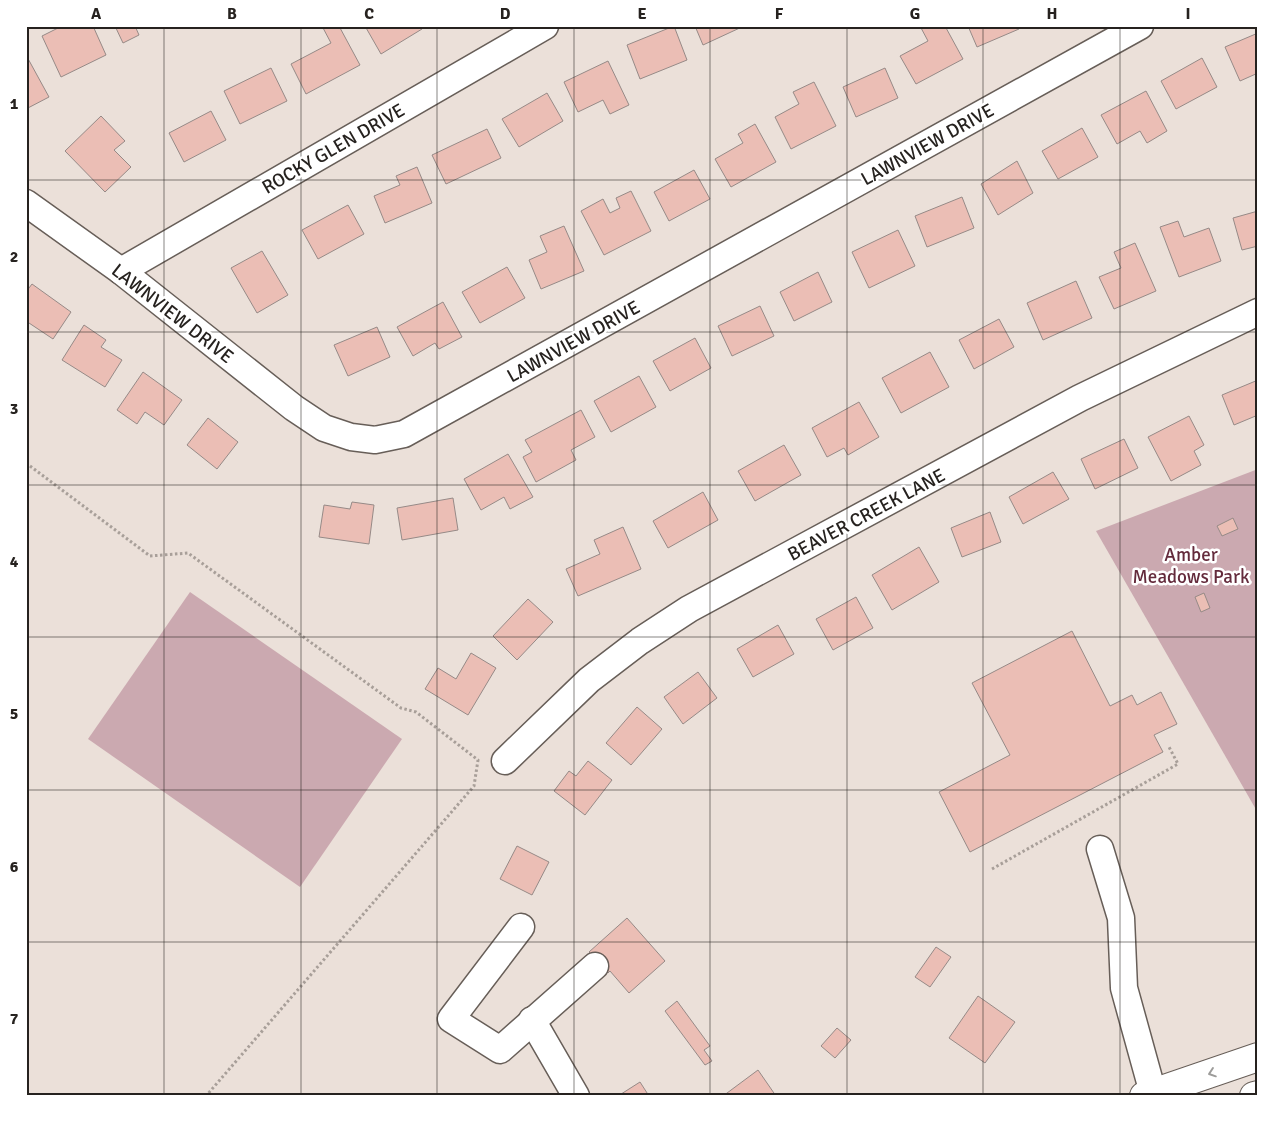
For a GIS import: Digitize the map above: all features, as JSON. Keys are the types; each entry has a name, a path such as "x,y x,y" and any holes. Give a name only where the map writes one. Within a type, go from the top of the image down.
{"main road":[{"path":"1149,1094 1258,1057"},
{"path":"1254,1096 1258,1095"}],"street":[{"name":"ROCKY GLEN DRIVE","path":"121,271 545,26"},
{"name":"LAWNVIEW DRIVE","path":"26,203 121,271 294,408 324,428 351,437 374,440 404,434 1140,26"},
{"name":"BEAVER CREEK LANE","path":"505,761 589,680 640,641 689,610 1080,398 1258,312"},
{"path":"1100,849 1121,918 1124,988 1149,1094"},
{"path":"521,927 451,1019 500,1050 532,1020 596,966"},
{"path":"532,1020 576,1096"}],"path":[{"path":"26,463 150,556 188,553 402,708 416,712 478,760 474,786 206,1096"},
{"path":"992,869 1178,764 1169,747"}],"green space":[{"name":"Amber Meadows Park","path":"1258,469 1258,813 1096,531"},
{"path":"190,592 402,739 300,887 88,739"}],"building":[{"path":"62,26 93,26 106,55 61,77 42,36"},
{"path":"115,26 135,26 139,35 123,43"},
{"path":"322,26 339,26 360,65 306,94 291,64 331,43"},
{"path":"365,26 420,26 422,29 381,54"},
{"path":"674,26 687,60 640,79 627,45"},
{"path":"695,26 744,26 703,45"},
{"path":"920,26 945,26 963,59 916,84 900,56 928,41"},
{"path":"968,26 1018,26 1019,29 977,47"},
{"path":"1258,33 1258,73 1240,81 1225,47"},
{"path":"26,55 49,97 26,109"},
{"path":"1202,58 1217,87 1176,109 1161,81"},
{"path":"608,61 629,105 610,114 603,100 578,112 564,82"},
{"path":"271,68 287,101 240,124 224,91"},
{"path":"885,68 898,98 856,117 843,87"},
{"path":"814,82 836,126 791,149 775,117 799,104 793,92"},
{"path":"1146,91 1167,131 1147,143 1140,131 1117,144 1101,115"},
{"path":"547,93 563,121 519,147 502,119"},
{"path":"211,111 226,140 184,162 169,133"},
{"path":"101,116 125,141 114,150 131,167 105,192 65,151"},
{"path":"755,124 776,162 731,187 715,159 743,143 738,134"},
{"path":"1082,128 1098,157 1058,179 1042,151"},
{"path":"487,129 501,158 446,184 432,155"},
{"path":"1017,161 1033,193 998,215 981,184"},
{"path":"417,167 432,203 385,223 374,196 400,185 396,176"},
{"path":"694,170 710,199 669,221 654,192"},
{"path":"631,191 651,231 604,255 581,211 603,199 610,213 620,208 616,198"},
{"path":"962,197 974,228 927,247 915,216"},
{"path":"348,205 364,234 318,259 302,230"},
{"path":"1258,211 1258,246 1242,250 1233,218"},
{"path":"1178,221 1184,237 1209,228 1221,261 1179,277 1160,227"},
{"path":"564,226 584,271 541,289 529,260 547,252 540,236"},
{"path":"898,230 915,266 869,288 852,252"},
{"path":"1135,243 1156,291 1114,309 1099,277 1121,268 1114,252"},
{"path":"262,251 288,295 257,313 231,268"},
{"path":"507,267 525,298 480,323 462,292"},
{"path":"818,272 832,302 794,321 780,292"},
{"path":"1076,281 1092,318 1043,340 1027,303"},
{"path":"32,284 71,312 53,339 26,321 26,292"},
{"path":"443,302 462,337 439,349 435,343 413,356 397,327"},
{"path":"760,306 774,336 732,356 718,326"},
{"path":"999,319 1014,347 974,369 959,340"},
{"path":"84,325 106,340 101,347 122,360 105,387 62,360"},
{"path":"377,327 390,357 348,376 334,345"},
{"path":"695,338 711,368 670,391 653,361"},
{"path":"930,352 949,387 901,413 882,378"},
{"path":"143,372 182,400 164,425 145,412 137,424 117,410"},
{"path":"639,376 656,407 611,432 594,401"},
{"path":"1258,380 1258,415 1234,425 1222,395"},
{"path":"859,402 879,437 848,455 844,448 827,457 812,428"},
{"path":"581,410 595,437 571,450 576,460 536,482 523,457 532,452 525,440"},
{"path":"1189,416 1204,445 1194,451 1201,465 1171,481 1148,437"},
{"path":"208,418 238,442 217,469 187,445"},
{"path":"1124,439 1138,468 1095,489 1081,459"},
{"path":"784,445 801,475 755,501 738,471"},
{"path":"508,454 533,497 510,509 504,497 481,510 464,479"},
{"path":"1053,472 1069,499 1023,524 1009,497"},
{"path":"703,492 718,520 668,548 653,521"},
{"path":"453,498 458,530 402,540 397,508"},
{"path":"352,502 374,505 369,544 319,537 324,505 350,509"},
{"path":"990,512 1001,542 962,557 951,528"},
{"path":"1233,518 1238,529 1222,536 1217,526"},
{"path":"623,527 641,569 578,596 566,569 600,554 594,540"},
{"path":"919,547 939,582 892,610 872,575"},
{"path":"1204,593 1210,608 1201,612 1195,597"},
{"path":"856,597 873,628 833,650 816,619"},
{"path":"528,599 553,622 517,660 493,636"},
{"path":"778,625 794,654 753,677 737,649"},
{"path":"1072,631 1110,706 1132,695 1137,705 1161,692 1177,724 1154,735 1163,752 970,852 939,792 1010,755 972,683"},
{"path":"471,653 496,668 468,715 425,689 438,668 456,679"},
{"path":"698,672 717,698 683,724 664,697"},
{"path":"637,707 662,729 631,765 606,743"},
{"path":"588,761 612,780 585,815 554,791 569,771 576,776"},
{"path":"517,846 549,862 532,895 500,879"},
{"path":"627,918 665,961 629,993 610,971 608,973 589,952"},
{"path":"936,947 951,957 930,987 915,977"},
{"path":"978,996 1015,1022 985,1063 949,1038"},
{"path":"677,1001 710,1046 704,1050 712,1061 705,1065 665,1011"},
{"path":"837,1028 851,1040 835,1058 821,1046"},
{"path":"758,1070 776,1096 723,1096"},
{"path":"640,1082 649,1096 618,1096"}]}
